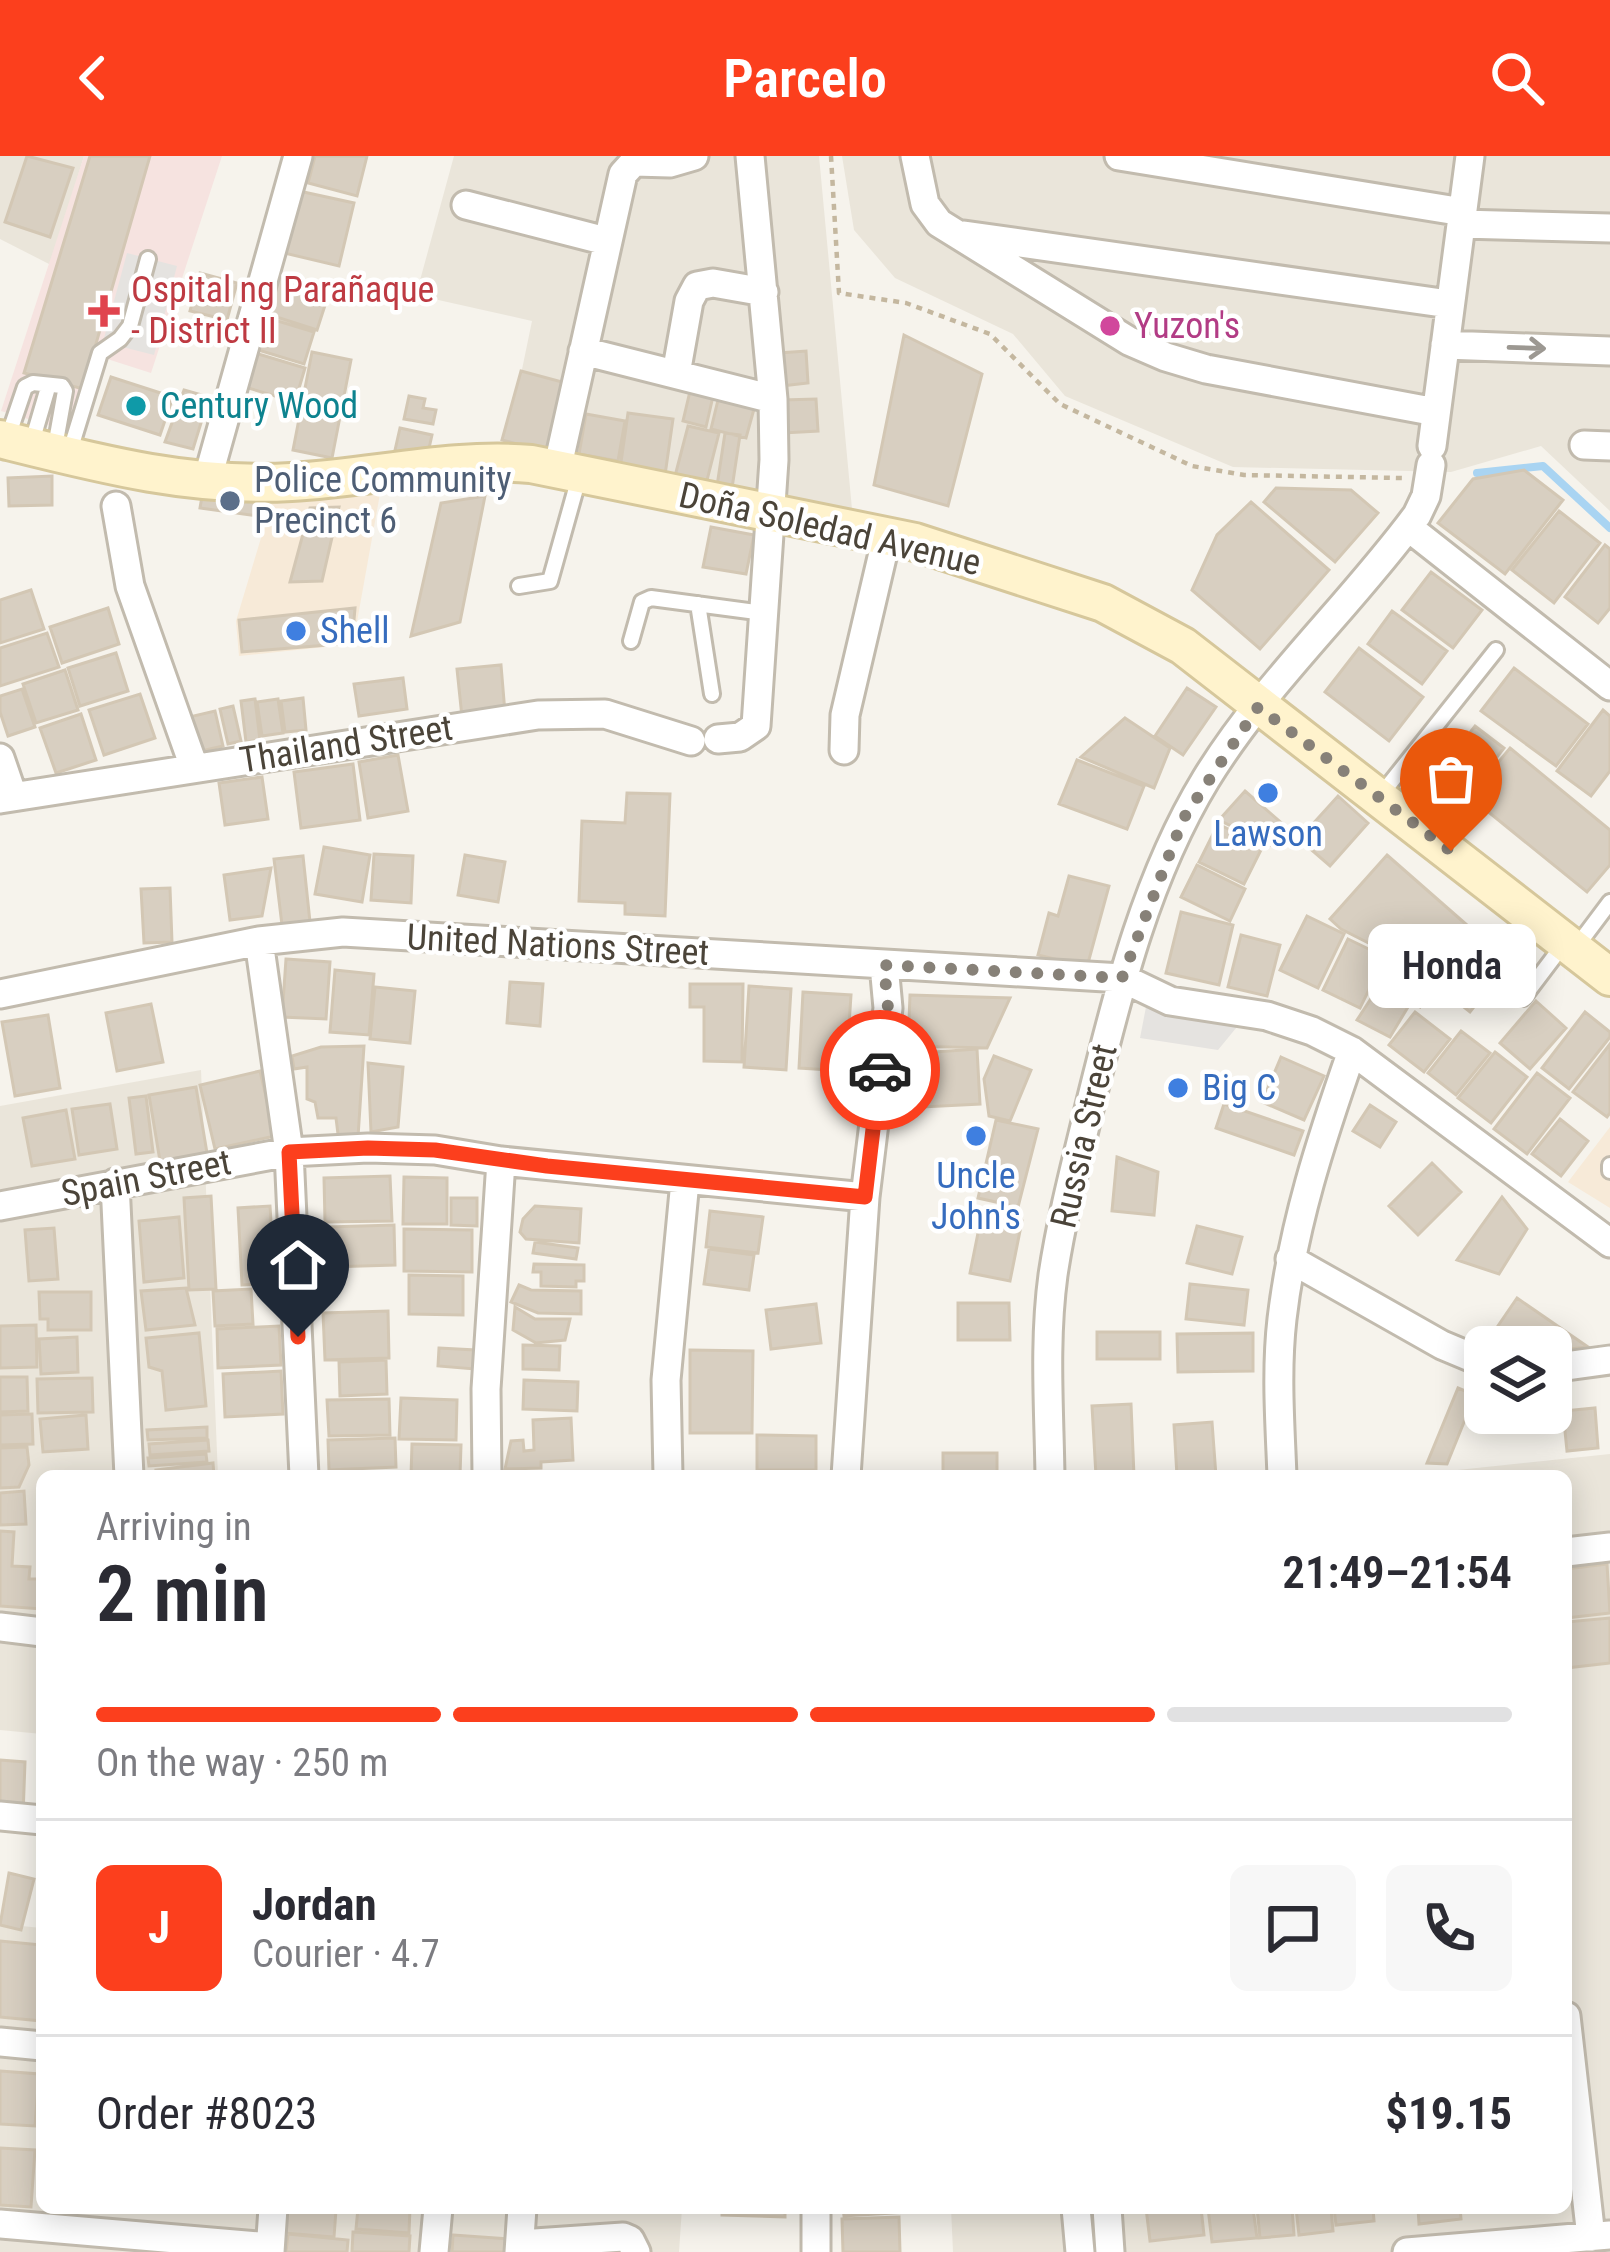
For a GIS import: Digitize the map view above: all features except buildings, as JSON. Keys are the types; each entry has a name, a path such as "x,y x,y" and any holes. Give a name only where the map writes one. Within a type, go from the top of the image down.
{"main road":[{"name":"Doña Soledad Avenue","path":"32,447 155,475 207,481 293,482 514,462 887,536 1103,603 1183,646 1610,977"}],"street":[{"path":"207,481 298,156"},
{"path":"568,472 583,351 622,174 629,164 670,163 694,156"},
{"path":"750,156 773,399 773,513 764,614"},
{"path":"915,156 926,204 939,223 1129,340 1206,369 1436,412"},
{"path":"1119,156 1462,218 1610,228"},
{"name":"Russia Street","path":"1050,1470 1048,1341 1053,1277 1122,978 1183,819 1258,707 1408,527 1426,496 1470,156"},
{"path":"466,205 606,241"},
{"path":"954,233 1450,304"},
{"path":"676,374 689,301 698,286 713,283 764,292"},
{"path":"1444,346 1610,350"},
{"path":"583,351 773,399"},
{"path":"116,506 130,586 194,766"},
{"path":"1408,527 1610,686"},
{"path":"844,750 845,715 887,536"},
{"name":"Thailand Street","path":"7,797 538,715 605,714 704,740 740,737 756,726 764,614"},
{"path":"0,758 7,797"},
{"name":"United Nations Street","path":"0,994 259,941 343,932 1122,978 1170,1000 1267,1016 1352,1051 1610,1244"},
{"path":"259,941 289,1152 304,1470"},
{"path":"846,1470 865,1197 888,1008 884,965"},
{"path":"1282,1470 1280,1353 1290,1259 1310,1172 1352,1051"},
{"name":"Spain Street","path":"0,1206 289,1152 402,1148 865,1197"},
{"path":"487,1470 486,1389 500,1161"},
{"path":"668,1470 666,1380 686,1181"},
{"path":"115,1184 129,1470"},
{"path":"1290,1259 1464,1354"},
{"path":"1572,1365 1610,1360"},
{"path":"1572,1551 1610,1547"},
{"path":"0,1628 36,1631"},
{"path":"0,1816 36,1819"},
{"path":"0,2042 36,2045"},
{"path":"1407,2252 1601,2236 1572,2077"},
{"path":"0,2224 270,2250 272,2214"},
{"path":"434,2252 437,2214"},
{"path":"522,2214 519,2248 622,2237 631,2240 636,2252"},
{"path":"816,2214 816,2252"},
{"path":"1077,2214 1080,2252"},
{"path":"1107,2214 1109,2252"}],"lane":[{"path":"32,447 100,353 130,326 148,259"},
{"path":"32,447 47,391"},
{"path":"519,586 550,581 568,472"},
{"path":"631,640 642,602 651,598 764,614"},
{"path":"698,604 712,694"},
{"path":"1380,796 1496,650"},
{"path":"1523,998 1610,902"}],"path":[{"path":"831,156 839,293 906,303 990,334 1060,404 1192,466 1244,475 1431,462"}],"shaded area":[{"path":"0,156 84,156 51,265 0,239"},
{"name":"Ospital ng Parañaque - District II","path":"84,156 222,156 151,373 101,357 79,434 1,411"},
{"path":"454,156 819,156 852,509 506,447 532,321 416,295"},
{"path":"842,156 1610,156 1610,511 1541,446 1451,472 1233,467 1065,396 1013,334 895,278 854,230"},
{"path":"127,253 177,266 154,355 103,342"},
{"path":"383,477 353,644 239,656 236,621 276,488"},
{"path":"1146,1007 1241,1022 1218,1050 1140,1038"},
{"path":"201,1070 218,1470 36,1470 36,1733 0,1730 0,1106"},
{"path":"1610,1127 1610,1208 1568,1182"},
{"path":"1610,1454 1610,2252 953,2252 951,2214 1572,2214 1572,1470 1458,1470"},
{"path":"0,1924 36,1927 36,2214 682,2214 679,2252 0,2252"}],"waterway":[{"path":"1477,473 1543,466 1610,528"}],"way so far":[{"path":"880,1070 888,1008 884,965 1122,978 1183,819 1258,707 1451,851"}],"place":[{"name":"Ospital ng Parañaque - District II","path":"104,311"},
{"name":"Yuzon's","path":"1110,326"},
{"name":"Century Wood","path":"136,406"},
{"name":"Police Community Precinct 6","path":"230,501"},
{"name":"Shell","path":"296,631"},
{"name":"Lawson","path":"1268,793"},
{"name":"Honda","path":"1451,851"},
{"name":"Big C","path":"1178,1088"},
{"name":"Uncle John's","path":"976,1136"}],"route":[{"path":"298,1337 289,1152 435,1150 500,1161 865,1197 880,1070"}]}
